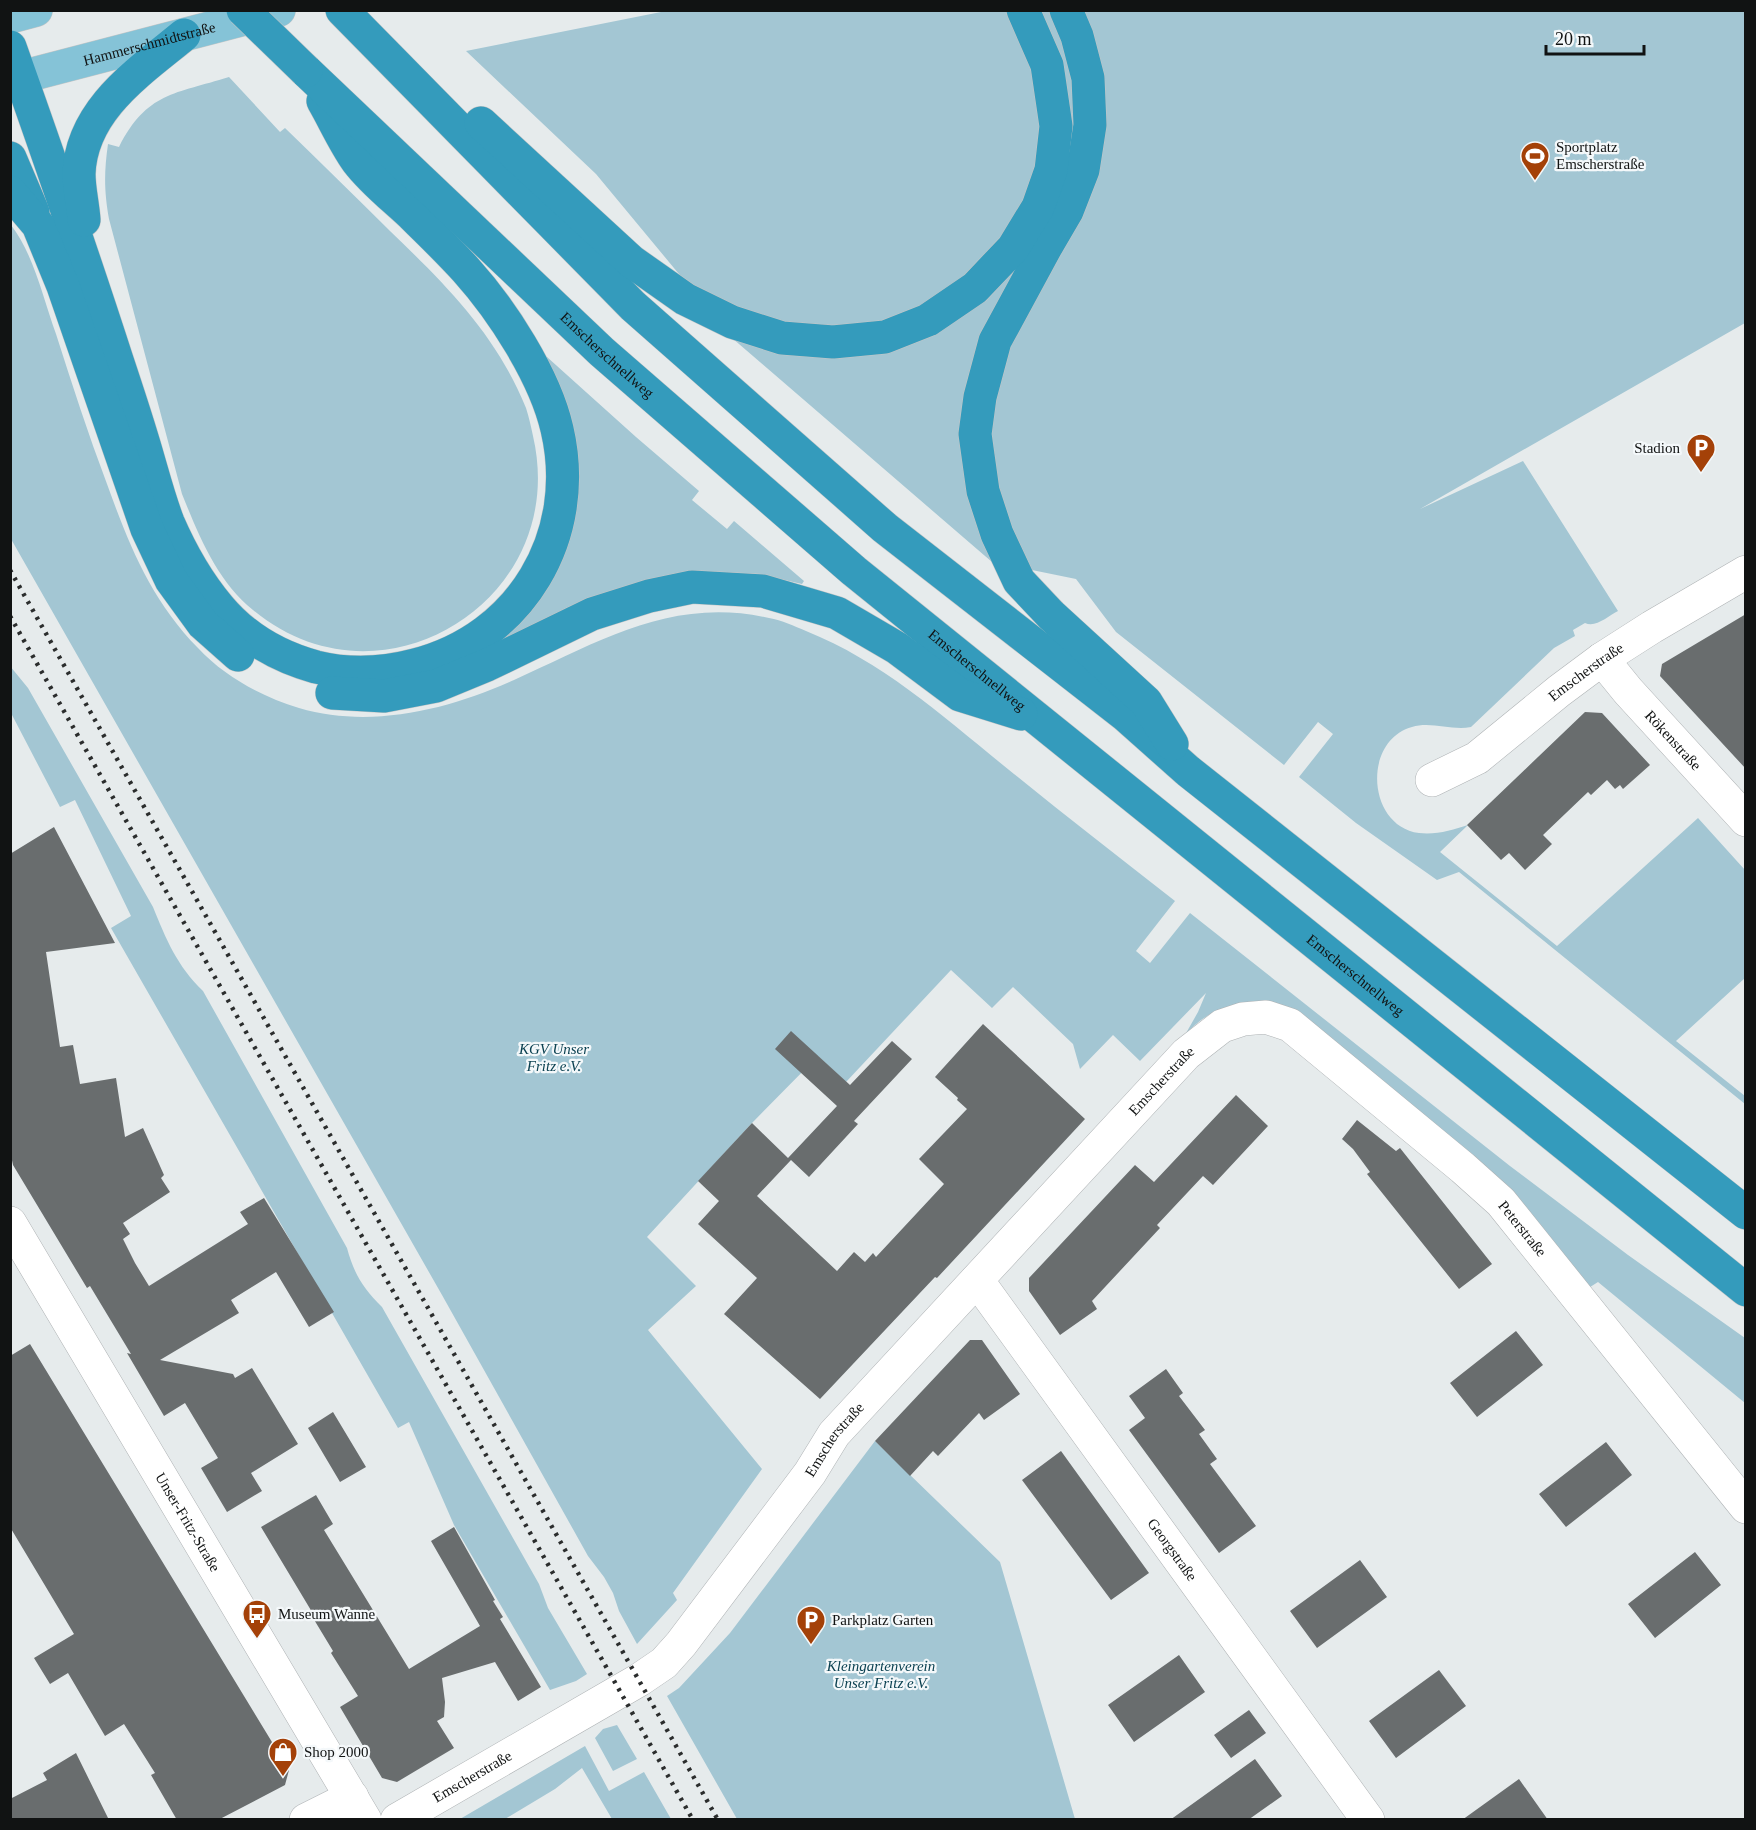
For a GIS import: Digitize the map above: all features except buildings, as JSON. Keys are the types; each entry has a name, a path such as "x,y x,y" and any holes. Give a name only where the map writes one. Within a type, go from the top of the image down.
{"highway":[{"name":"Emscherschnellweg","path":"243,10 602,352 854,571 1746,1290"},
{"path":"342,10 633,306 885,528 1125,715 1188,771 1746,1213"},
{"path":"379,50 472,115 631,261 685,299 732,322 782,338 833,342 885,337 928,320 975,288 1013,248 1033,215 1051,170 1056,126 1047,65 1023,10"},
{"path":"1073,19 1088,78 1090,125 1083,170 1067,211 995,341 980,398 975,434 983,491 997,534 1019,580 1051,615 1146,702 1188,771"},
{"path":"85,261 84,214 79,174 85,142 98,114 132,79 184,35"},
{"path":"10,47 16,79 85,261 167,520 190,566 221,609 254,640 294,661 332,671 366,673 400,669 438,659 468,644 510,612 533,582 546,557 557,525 563,495 561,448 557,426 545,394 528,357 501,315 467,270 358,162 306,71"},
{"path":"10,158 63,286 147,529 171,580 203,624 240,657 285,681 333,693 384,696 436,686 487,665 592,614 649,596 692,587 763,591 837,613 897,648 960,694 1037,718"},
{"path":"10,192 38,225"}],"main road":[{"path":"10,17 36,10"},
{"name":"Hammerschmidtstraße","path":"16,79 279,10"}],"street":[{"name":"Emscherstraße","path":"1432,780 1478,758 1559,691 1602,659 1746,572"},
{"name":"Rökenstraße","path":"1602,659 1628,691 1746,820"},
{"name":"Peterstraße","path":"1243,1019 1266,1017 1290,1025 1501,1202 1746,1507"},
{"name":"Emscherstraße","path":"396,1820 639,1680 664,1663 681,1644 810,1473 834,1434 1186,1054 1222,1026 1243,1019"},
{"name":"Unser-Fritz-Straße","path":"10,1223 358,1808"},
{"name":"Georgstraße","path":"977,1280 1368,1820"},
{"path":"306,1820 358,1808"}],"green space":[{"path":"671,10 1745,11 1745,323 1420,509 1523,461 1618,611 1598,623 1585,623 1573,630 1575,636 1554,648 1471,727 1419,725 1396,735 1385,748 1379,765 1377,783 1381,800 1389,815 1402,827 1419,833 1432,833 1468,825 1440,852 1557,946 1698,818 1745,870 1745,978 1676,1041 1745,1096 1745,1104 1459,872 1437,880 1356,823 1299,777 1333,734 1318,722 1284,765 1116,632 1076,579 992,562 732,338 596,174 466,51"},
{"path":"229,77 280,132 285,128 450,291 485,334 500,357 527,411 533,436 537,495 523,547 495,591 455,625 408,645 356,651 303,640 253,610 229,586 219,572 202,542 182,494 109,219 105,190 108,144 119,147 140,115 164,98"},
{"name":"KGV Unser Fritz e.V.","path":"11,225 32,263 100,465 124,529 143,571 181,630 232,677 271,698 299,708 353,717 381,716 436,708 463,700 489,691 606,638 637,626 668,618 700,613 733,613 769,618 788,623 835,644 890,676 1175,901 1136,951 1150,963 1190,913 1510,1166 1628,1255 1745,1338 1745,1403 1598,1282 1587,1289 1248,1003 1229,1006 1213,1013 1185,1035 1206,993 1140,1061 1113,1035 1080,1069 1073,1044 1013,987 992,1008 951,970 846,1082 818,1056 752,1123 647,1237 696,1286 648,1330 762,1469 673,1593 677,1600 637,1644 604,1577 588,1556 442,1295 11,539"},
{"path":"547,357 699,491 692,500 727,529 734,521 804,581 802,584 758,574 698,571 496,642 554,571 545,360"},
{"path":"10,666 28,688 153,907 179,962 203,991 347,1248 360,1280 382,1307 539,1584 548,1608 587,1674 576,1681 550,1690 454,1525 409,1422 398,1428 111,928 131,916 75,800 60,807 11,713"},
{"name":"Kleingartenverein Unser Fritz e.V.","path":"875,1441 1000,1562 1075,1819 737,1819 667,1696 679,1688 730,1633"},
{"path":"617,1725 637,1759 613,1771 595,1738 603,1729"},
{"path":"585,1746 609,1791 644,1772 671,1819 612,1819 582,1768 555,1789 505,1819 460,1819"}],"railway":[{"path":"10,570 718,1820"},
{"path":"10,616 693,1820"}],"place":[{"name":"Sportplatz Emscherstraße","path":"1535,182"},
{"name":"Stadion","path":"1701,474"},
{"name":"Museum Wanne","path":"257,1640"},
{"name":"Parkplatz Garten","path":"811,1646"},
{"name":"Shop 2000","path":"283,1778"}]}
